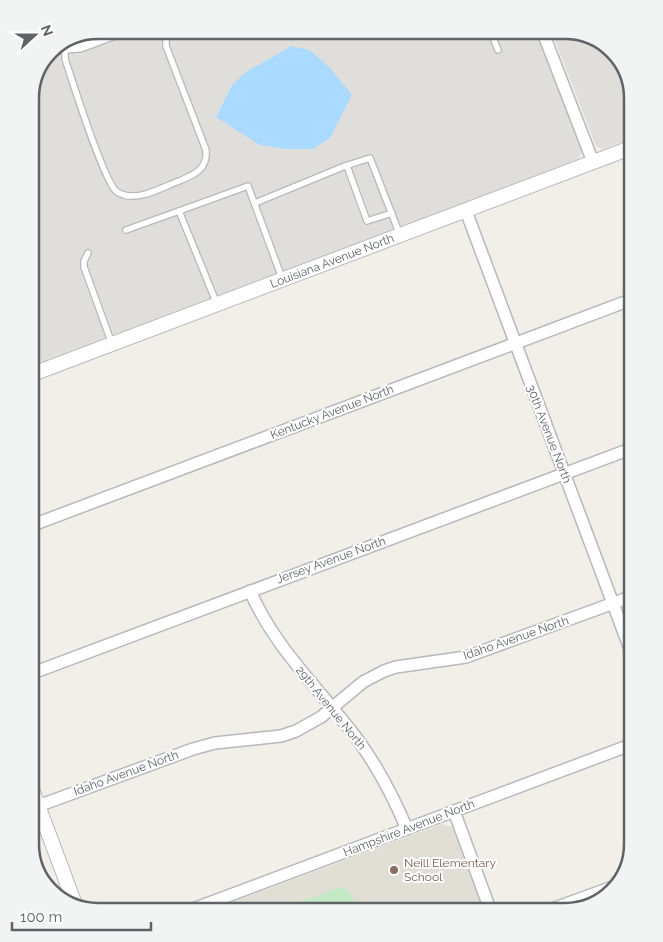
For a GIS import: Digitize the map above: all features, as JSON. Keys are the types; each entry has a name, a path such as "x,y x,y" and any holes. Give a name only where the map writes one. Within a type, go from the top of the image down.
{"street":[{"path":"72,45 80,46 99,39"},
{"path":"545,39 593,162"},
{"name":"Louisiana Avenue North","path":"39,372 624,150"},
{"name":"30th Avenue North","path":"466,211 624,633"},
{"name":"Kentucky Avenue North","path":"39,523 624,302"},
{"name":"Jersey Avenue North","path":"39,671 624,451"},
{"name":"29th Avenue North","path":"250,591 271,633 376,765 407,829"},
{"name":"Idaho Avenue North","path":"39,806 193,749 215,744 281,736 296,731 310,724 332,708 363,682 384,671 405,665 466,657 624,600"},
{"name":"Hampshire Avenue North","path":"209,903 624,747"},
{"path":"39,809 72,898"},
{"path":"454,811 489,903"},
{"path":"569,903 600,891"}],"lane":[{"path":"65,49 65,60 104,170 116,191 125,196 138,196 192,176 202,168 207,158 206,150 166,46 166,39"},
{"path":"494,39 498,50"},
{"path":"255,203 370,158 401,235"},
{"path":"347,166 367,221 392,213"},
{"path":"126,230 248,186 283,280"},
{"path":"179,211 217,304"},
{"path":"88,253 84,261 84,267 112,344"}],"shaded area":[{"path":"117,39 539,39 583,151 578,159 499,190 39,363 39,93 45,71 53,60 60,60 60,54 78,54"},
{"path":"554,39 577,40 595,47 607,56 620,75 624,90 624,141 602,149 596,146"},
{"name":"Neill Elementary School","path":"442,824 452,827 481,903 230,903"}],"green space":[{"path":"341,887 350,892 355,903 296,903"}],"water":[{"path":"292,46 311,51 331,69 352,95 330,138 313,149 285,149 260,145 216,117 232,85 246,72"}],"place":[{"name":"Neill Elementary School","path":"394,870"}]}
